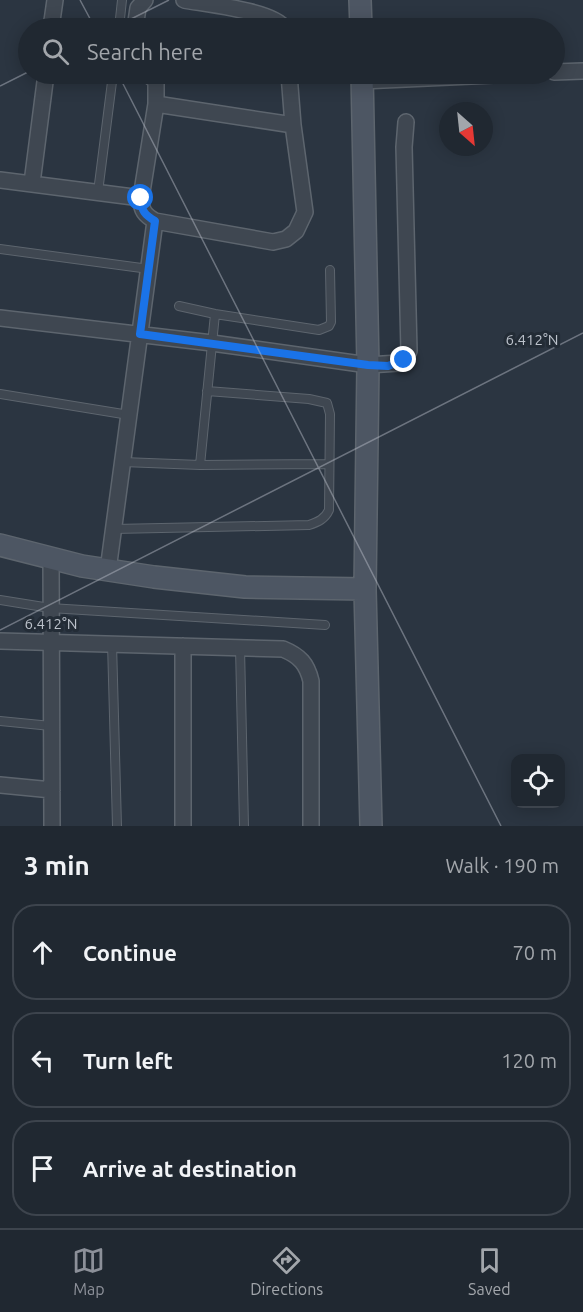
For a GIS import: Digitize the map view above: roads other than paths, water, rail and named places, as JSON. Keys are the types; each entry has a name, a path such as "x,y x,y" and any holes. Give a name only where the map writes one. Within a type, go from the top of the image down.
{"street":[{"path":"52,18 55,0"},
{"path":"136,18 138,8 145,0"},
{"path":"184,0 271,18"},
{"path":"360,0 361,18"},
{"path":"565,71 583,70"},
{"path":"32,183 45,84"},
{"path":"156,84 156,104 141,198 145,215 155,221 273,242 286,239 296,231 305,212 290,84"},
{"path":"362,84 368,365 365,589 371,826"},
{"path":"156,104 293,124"},
{"path":"0,318 213,343 368,365 399,363 404,360 409,351 404,158 406,122"},
{"path":"0,180 141,198"},
{"path":"108,570 155,221"},
{"path":"0,544 82,567 154,578 245,587 365,589"},
{"path":"51,557 52,826"},
{"path":"0,641 284,649 296,654 308,670 311,693 311,826"},
{"path":"183,646 183,826"},
{"path":"0,785 52,790"}],"lane":[{"path":"120,18 123,0"},
{"path":"98,192 112,84"},
{"path":"0,249 149,269"},
{"path":"179,306 214,314 324,329 331,322 330,270"},
{"path":"200,465 214,314"},
{"path":"114,529 309,525 321,520 329,510 330,409 327,403 309,399 207,391"},
{"path":"0,394 129,415"},
{"path":"123,462 200,465 329,464"},
{"path":"0,600 50,608 325,625"},
{"path":"112,643 117,826"},
{"path":"240,648 244,826"},
{"path":"0,721 51,726"}]}
